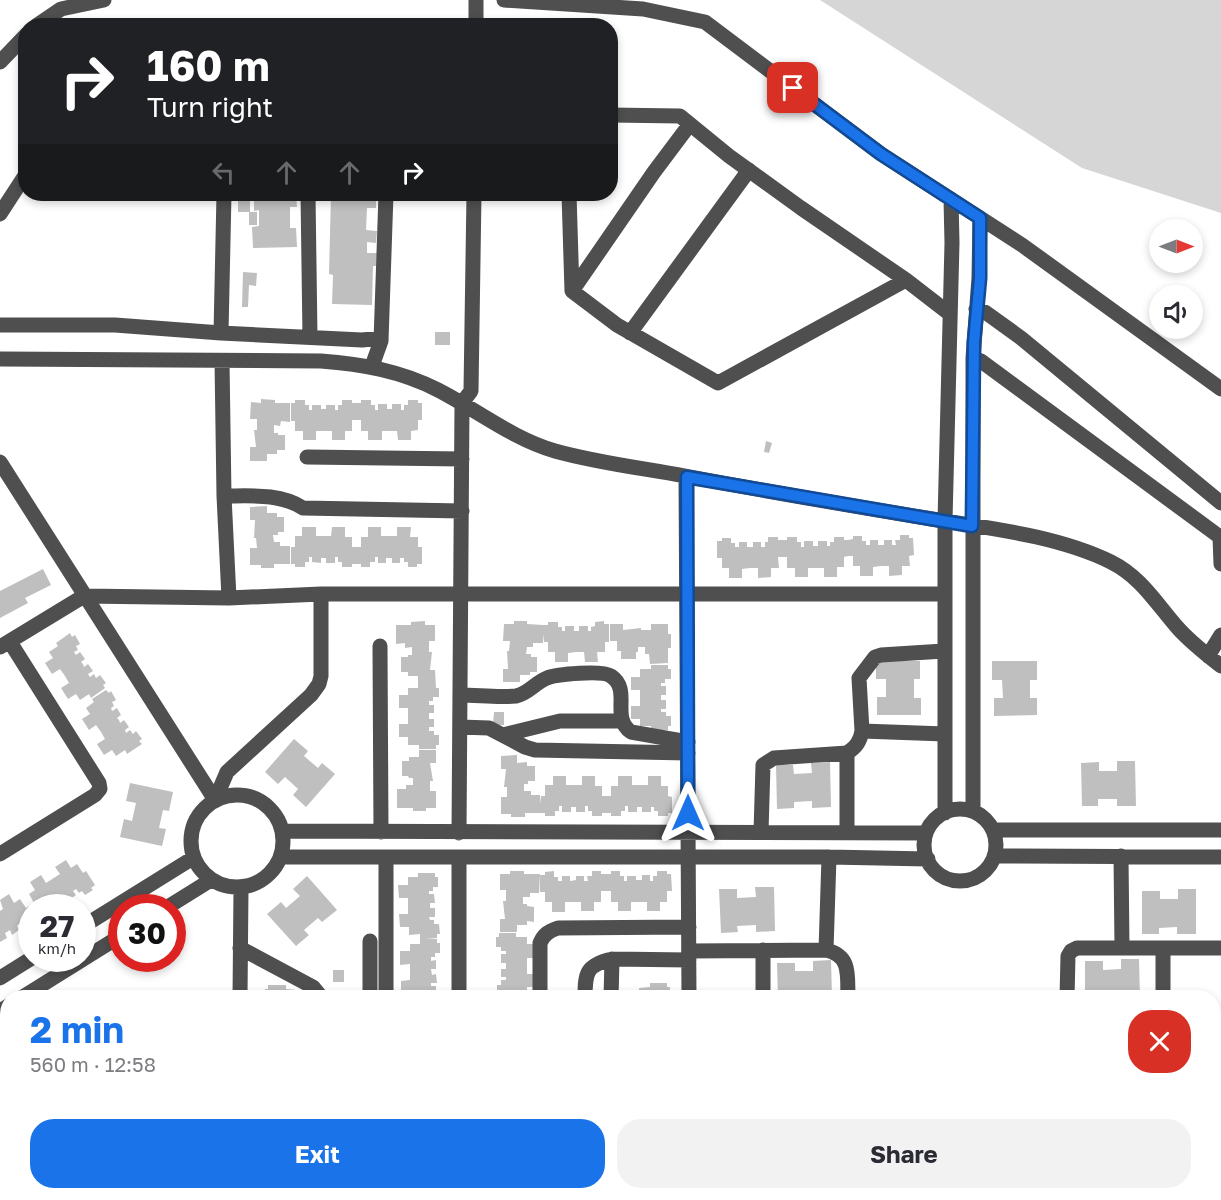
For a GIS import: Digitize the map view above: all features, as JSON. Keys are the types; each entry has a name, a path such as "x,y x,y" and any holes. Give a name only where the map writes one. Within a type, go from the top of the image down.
{"street":[{"path":"48,18 62,9 104,0"},
{"path":"476,0 476,18"},
{"path":"504,0 643,9 705,22 881,154 1032,252 1221,389"},
{"path":"0,62 18,43"},
{"path":"618,115 680,116 749,170 906,280 950,314"},
{"path":"572,291 690,124"},
{"path":"630,333 749,170"},
{"path":"0,214 18,186"},
{"path":"945,813 945,521 951,200"},
{"path":"221,333 224,201"},
{"path":"308,201 310,337"},
{"path":"372,366 381,338 386,201"},
{"path":"459,833 462,403 471,391 474,201"},
{"path":"569,201 572,291"},
{"path":"973,811 973,358 980,278 980,218"},
{"path":"572,291 617,326 718,383 906,280"},
{"path":"976,309 985,312 1021,338 1221,503"},
{"path":"0,324 114,325 362,340 381,338"},
{"path":"973,358 981,361 1220,537 1221,564"},
{"path":"0,359 321,361 372,366 436,388 526,440 554,450 687,477 972,526 1055,543 1111,562 1140,582 1188,638 1221,666"},
{"path":"222,361 224,496 229,598"},
{"path":"307,457 462,459"},
{"path":"0,462 215,800"},
{"path":"687,477 689,990"},
{"path":"224,496 287,499 303,508 462,512"},
{"path":"0,854 95,795 100,789 99,783 5,644 84,596 229,598 321,594 945,594"},
{"path":"215,800 227,772 311,695 319,684 321,676 321,594"},
{"path":"1208,656 1221,635"},
{"path":"380,646 381,832"},
{"path":"762,832 763,765 774,758 847,753 861,740 859,678 875,657 944,651"},
{"path":"460,695 515,696 550,676 600,672 616,681 620,690 621,721 624,727 631,732 688,748"},
{"path":"503,735 560,721 621,721"},
{"path":"460,727 489,728 535,750 688,748"},
{"path":"862,731 945,734"},
{"path":"847,753 848,833"},
{"path":"229,795 243,795 257,800 273,813 282,831 283,844 274,869 254,885 241,888 229,887 211,880 199,869 190,845 191,831 200,813 215,800 229,795"},
{"path":"961,808 973,811 984,817 993,830 996,838 994,856 983,872 973,878 949,879 939,874 928,859 925,844 926,833 932,823 945,813 961,808"},
{"path":"993,830 1221,830"},
{"path":"282,831 926,833"},
{"path":"994,856 1221,856"},
{"path":"1121,856 1122,948"},
{"path":"280,857 928,859"},
{"path":"826,950 829,857"},
{"path":"96,918 193,858"},
{"path":"386,858 386,990"},
{"path":"459,858 459,990"},
{"path":"186,896 211,880"},
{"path":"240,990 241,888"},
{"path":"540,990 540,943 549,931 558,928 689,927"},
{"path":"370,940 370,990"},
{"path":"34,990 108,944"},
{"path":"240,948 315,990"},
{"path":"1067,990 1067,962 1071,951 1077,948 1221,948"},
{"path":"1163,948 1163,990"},
{"path":"763,950 763,990"},
{"path":"585,990 586,976 591,967 612,959 763,950 826,950 836,952 843,958 847,968 848,990"},
{"path":"611,990 612,959"},
{"path":"0,978 18,967"}],"shaded area":[{"path":"820,0 1221,0 1221,213 1082,168"}],"building":[{"path":"238,201 250,201 250,212 238,212"},
{"path":"254,201 297,201 297,207 290,207 290,228 296,228 297,247 253,248 252,227 259,226 259,210 254,211"},
{"path":"331,201 376,201 376,208 367,208 366,230 377,231 376,243 367,242 367,253 377,253 376,266 373,266 372,305 332,304 333,275 329,274"},
{"path":"249,212 257,212 257,225 249,225"},
{"path":"243,272 257,273 256,286 249,285 248,307 242,307"},
{"path":"435,332 450,332 450,345 435,345"},
{"path":"261,399 275,400 275,403 290,403 290,422 281,421 280,426 274,425 274,433 285,435 285,450 277,450 277,454 267,454 267,461 250,461 250,447 256,447 254,430 257,430 257,419 250,419 251,402 261,403"},
{"path":"295,400 305,400 305,405 309,405 309,410 312,410 312,405 321,405 321,409 326,409 326,405 335,405 335,410 338,410 338,405 342,405 342,400 361,403 361,400 371,400 371,405 375,405 375,410 378,410 378,404 387,404 387,409 392,409 392,404 401,404 401,410 404,410 404,405 408,405 408,400 418,400 418,403 422,403 422,420 418,420 418,430 411,431 411,440 398,440 397,431 382,431 382,440 368,440 368,431 361,431 361,420 352,420 352,431 345,431 345,440 332,440 332,431 316,431 316,440 303,440 303,431 295,431 295,421 291,421 291,403 295,403"},
{"path":"766,441 772,443 769,453 764,452"},
{"path":"267,506 267,513 277,513 277,517 284,517 284,532 273,535 274,542 280,542 280,546 290,546 290,564 274,564 274,568 250,565 250,548 257,548 256,538 254,538 255,520 250,520 250,507"},
{"path":"302,527 316,527 316,536 331,536 332,527 345,527 345,537 352,537 352,547 361,547 361,537 368,537 368,527 381,527 381,536 397,536 397,527 411,527 410,537 418,537 418,547 422,547 422,564 417,564 417,567 408,567 408,562 404,562 404,558 400,558 400,563 392,563 392,558 386,558 386,563 378,563 378,557 375,557 375,562 370,562 370,567 352,564 352,567 342,567 342,562 338,562 338,557 335,557 335,563 326,563 326,558 321,558 321,563 312,562 312,557 309,557 309,562 305,562 305,567 295,567 295,564 291,564 291,547 295,547 295,536 302,536"},
{"path":"900,535 909,535 909,538 913,538 914,555 909,556 910,566 902,566 902,575 889,576 889,566 881,566 873,567 873,576 860,576 860,566 853,566 853,556 848,556 844,557 844,567 837,567 837,577 824,577 824,568 808,568 808,577 795,577 795,568 787,568 787,557 778,557 779,568 771,568 771,577 758,578 758,568 750,568 742,569 742,578 729,578 729,568 722,568 722,558 717,558 717,541 722,541 722,538 731,538 731,543 735,543 735,547 739,547 739,542 747,542 747,547 753,547 753,542 761,542 761,547 765,547 768,537 787,540 787,537 797,537 797,542 801,542 801,547 804,547 804,541 813,541 813,546 818,546 818,541 827,541 827,546 830,546 830,542 834,542 834,537 844,537 844,540 848,540 853,539 853,536 862,536 862,541 866,541 866,545 870,545 870,540 878,540 878,545 884,545 884,540 892,540 892,545 896,545 895,540 900,540"},
{"path":"43,569 51,585 25,598 28,603 0,618 0,591"},
{"path":"425,621 425,625 435,625 435,641 429,641 429,652 432,652 430,670 435,670 439,697 433,697 433,701 429,701 429,705 434,705 434,713 429,713 429,719 434,719 434,727 429,727 429,731 434,731 434,735 439,735 439,745 436,745 436,749 419,749 419,745 408,745 408,737 399,737 399,724 408,724 408,708 399,708 399,695 408,695 408,688 418,688 418,676 408,676 408,672 401,672 401,657 412,655 412,647 405,648 405,643 396,644 396,625 411,625 411,622"},
{"path":"514,621 543,625 548,625 548,622 558,622 558,627 562,627 562,631 565,631 565,626 574,626 574,631 579,631 579,626 588,626 588,631 591,631 595,622 604,621 604,624 609,624 609,642 605,642 605,652 597,652 598,662 585,662 584,652 576,652 568,653 568,662 555,662 555,652 548,652 548,642 544,642 543,634 543,643 533,643 533,647 527,647 526,654 537,657 537,672 520,675 520,682 503,682 503,669 508,669 507,651 509,651 510,641 503,641 504,624 514,624"},
{"path":"610,624 623,624 623,630 641,628 641,630 651,630 651,624 668,624 671,648 668,648 668,663 650,664 649,654 645,654 645,647 638,647 636,659 621,659 621,651 617,651 617,641 610,641"},
{"path":"70,633 72,637 75,635 80,644 76,646 78,650 74,652 76,655 80,652 85,659 81,662 84,667 88,664 93,671 88,674 90,677 94,674 96,678 100,675 106,683 103,685 105,688 91,698 89,694 80,700 76,694 68,699 61,688 69,683 65,676 60,669 52,674 45,663 53,658 49,652 58,646 56,643"},
{"path":"876,660 920,661 920,679 914,679 914,698 921,698 921,715 877,715 877,697 886,697 886,679 876,679"},
{"path":"992,661 1037,661 1037,680 1030,680 1030,698 1037,698 1037,715 994,716 994,698 1003,698 1002,680 992,680"},
{"path":"651,665 668,665 668,669 671,669 671,679 665,679 665,683 661,683 661,686 666,686 666,695 661,695 661,700 666,700 666,709 661,709 661,712 666,712 666,716 671,716 671,726 668,726 668,730 651,731 651,726 640,726 640,719 631,719 631,706 640,706 640,690 631,690 631,677 640,677 640,669 651,669"},
{"path":"106,690 109,693 111,691 116,700 112,702 114,706 111,708 112,711 117,708 121,715 117,718 120,723 124,720 129,727 125,730 126,733 130,730 133,734 136,731 142,739 139,741 142,744 127,754 125,750 116,756 112,750 104,755 97,744 105,739 101,732 96,725 89,730 82,719 90,714 86,708 94,702 92,699"},
{"path":"494,712 504,712 504,725 493,725"},
{"path":"294,739 308,751 304,756 318,768 322,763 335,774 306,807 293,795 298,789 285,777 278,784 265,772"},
{"path":"419,750 436,750 436,763 430,763 433,781 430,781 430,791 436,791 436,808 413,811 413,808 397,808 397,789 406,789 406,785 413,785 413,778 402,776 402,761 409,761 409,757 419,757"},
{"path":"517,755 517,763 527,762 527,766 535,766 535,781 528,781 528,784 524,784 524,791 531,791 531,795 540,795 540,804 541,796 545,796 545,785 553,785 553,776 566,776 566,785 582,785 582,776 595,776 595,786 602,786 602,796 611,796 611,786 618,786 618,776 632,776 632,785 648,785 648,776 661,776 661,786 668,786 668,796 672,797 672,813 668,813 668,816 658,816 658,811 654,811 654,807 651,807 651,812 642,812 642,807 637,807 637,812 628,812 628,806 625,806 625,811 621,811 621,816 602,813 602,816 592,816 592,811 588,811 588,806 585,806 585,812 576,812 576,807 571,807 571,812 562,812 562,806 559,806 559,811 555,811 555,816 545,816 545,813 525,813 525,817 511,817 511,814 501,814 501,797 507,797 507,787 504,787 506,769 501,769 501,756"},
{"path":"1117,761 1135,761 1136,806 1117,806 1117,799 1098,799 1098,806 1082,806 1081,763 1099,762 1099,771 1117,771"},
{"path":"830,762 831,807 812,808 812,801 794,802 794,808 777,809 776,765 793,765 794,774 812,773 811,763"},
{"path":"130,783 173,792 169,811 163,810 159,828 166,829 162,846 120,837 124,819 132,821 136,803 126,801"},
{"path":"66,860 71,868 77,864 83,873 86,871 95,885 91,888 93,890 87,894 82,891 79,893 76,889 73,891 75,894 29,894 35,890 30,882 41,875 46,883 60,874 55,867"},
{"path":"510,871 540,874 539,893 530,893 530,897 523,897 523,904 534,907 534,922 527,921 527,925 517,925 517,932 500,932 500,919 505,919 503,901 506,901 506,890 500,890 500,874 510,874"},
{"path":"554,871 554,877 558,877 558,881 562,881 562,876 570,876 570,881 576,880 576,876 584,876 584,881 588,881 587,876 592,876 592,871 611,874 611,871 620,871 620,876 624,876 624,881 627,881 627,876 636,876 636,880 642,880 642,875 650,875 650,881 653,881 653,876 657,876 657,871 667,871 667,874 671,874 672,891 667,891 667,902 660,902 660,911 647,911 647,902 631,902 631,911 618,911 618,902 611,902 611,891 601,891 601,902 594,902 594,911 581,911 581,902 565,902 565,912 552,912 552,902 545,902 545,892 540,892 540,875"},
{"path":"418,873 435,873 435,877 438,877 438,887 433,887 433,891 429,891 429,894 434,894 435,903 430,903 430,908 435,908 435,917 429,917 430,920 434,920 434,924 439,924 440,934 437,934 437,938 426,938 437,939 437,943 440,943 440,953 435,953 435,957 431,957 431,961 436,960 436,969 431,969 432,975 436,974 437,983 431,983 431,986 436,986 436,990 401,990 401,981 410,980 410,964 400,965 400,951 410,951 410,944 420,944 420,934 409,935 409,927 400,927 399,914 408,914 408,898 399,898 398,885 408,885 408,877 418,877"},
{"path":"307,876 337,910 322,922 318,918 304,930 309,935 296,946 267,914 281,902 286,908 300,896 293,889"},
{"path":"755,887 774,887 775,931 756,932 756,925 737,926 738,932 721,933 719,889 737,889 737,898 756,897"},
{"path":"1178,889 1196,889 1196,934 1177,934 1177,927 1159,928 1159,934 1142,934 1142,891 1160,891 1160,899 1178,899"},
{"path":"9,894 14,903 18,900 18,931 12,935 10,930 5,933 7,938 0,942 0,911 3,909 0,900"},
{"path":"499,933 516,933 516,937 527,937 527,944 536,944 536,958 527,958 527,974 536,974 536,987 527,987 527,990 497,990 497,985 501,985 501,980 506,980 506,977 501,977 501,969 506,969 506,963 501,963 501,954 506,954 506,951 501,951 501,947 496,947 496,937 499,937"},
{"path":"1121,959 1139,959 1140,990 1085,990 1085,961 1103,961 1103,970 1121,969"},
{"path":"831,960 832,990 778,990 777,963 795,963 795,971 813,971 813,961"},
{"path":"333,970 344,970 344,982 333,982"},
{"path":"650,983 667,983 670,990 639,990 639,988 650,987"},
{"path":"268,985 286,985 286,989 296,990 265,990 268,989"}],"route":[{"path":"688,813 687,477 972,526 974,342 980,278 980,218 881,154 793,88"}]}
